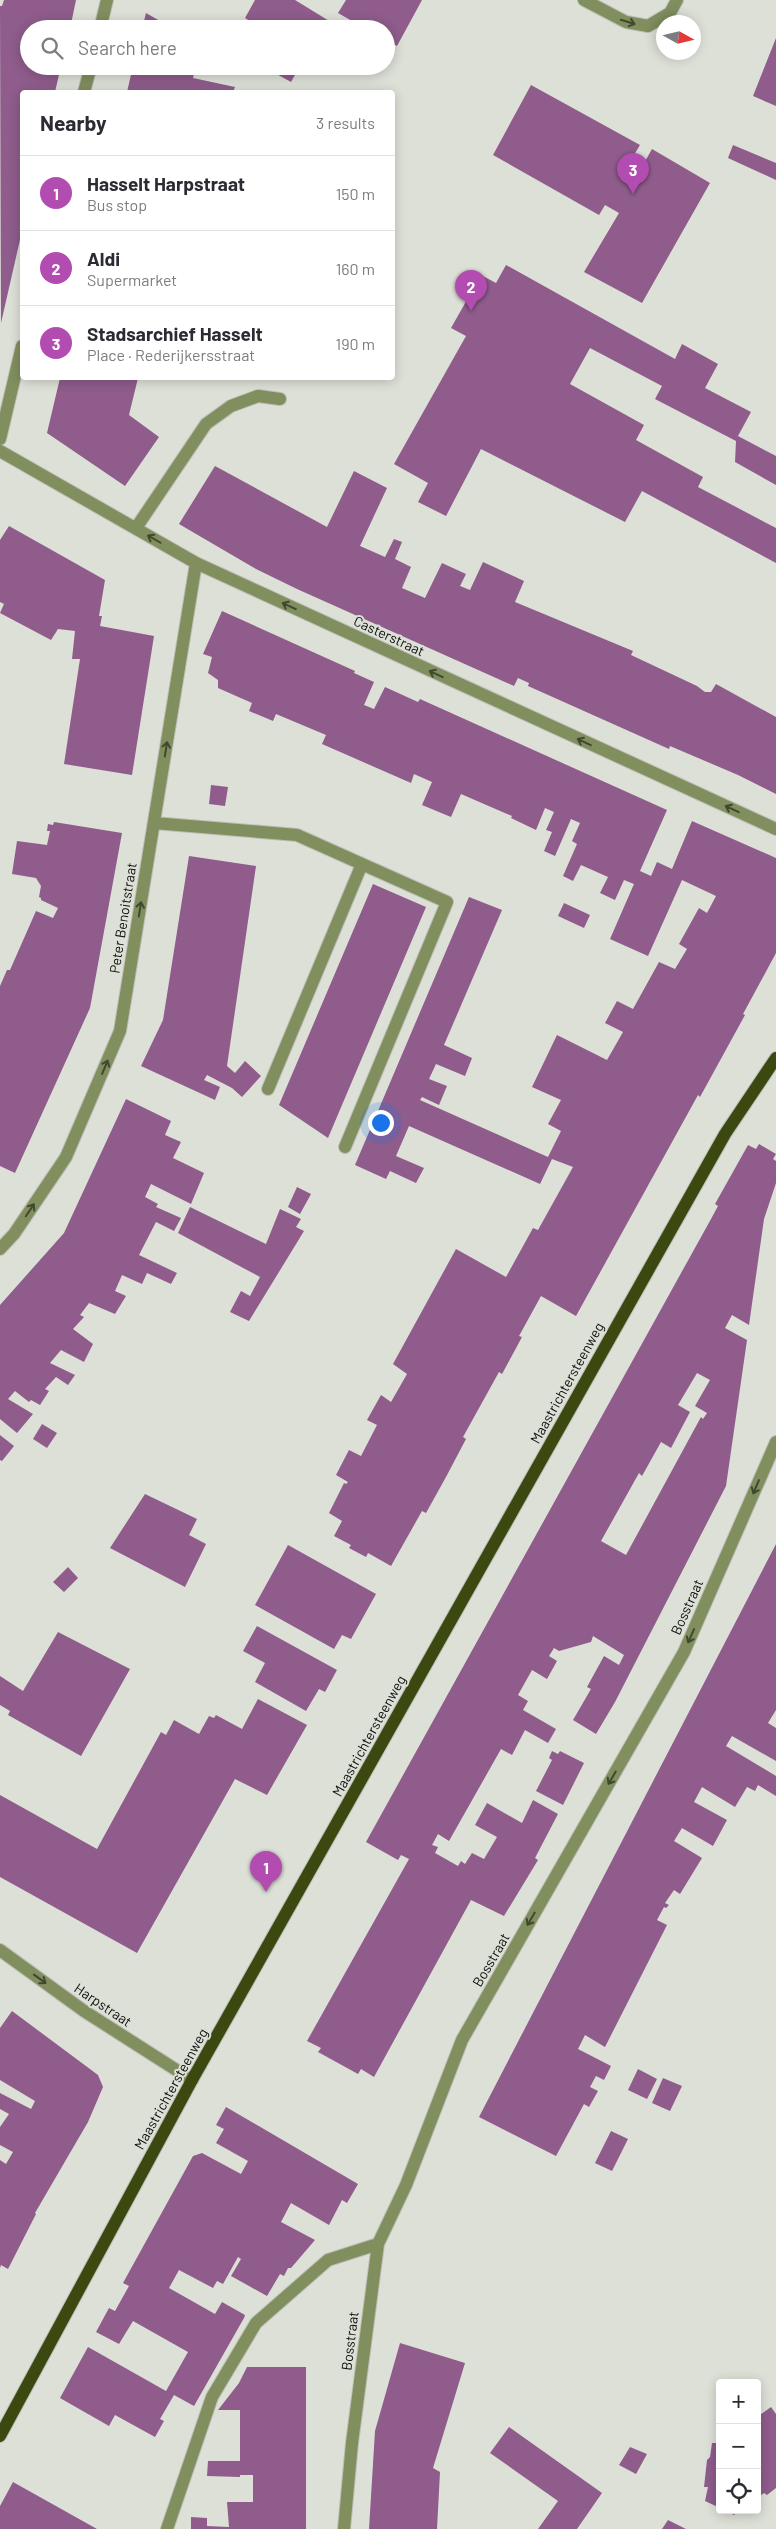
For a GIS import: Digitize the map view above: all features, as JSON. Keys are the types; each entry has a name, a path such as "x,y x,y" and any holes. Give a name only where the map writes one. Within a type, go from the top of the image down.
{"main road":[{"name":"Maastrichtersteenweg","path":"0,2436 192,2080 725,1134 773,1074 776,1058"}],"street":[{"path":"102,20 107,0"},
{"path":"584,0 626,22 648,26 670,13 677,0"},
{"path":"85,90 89,75"},
{"path":"0,439 20,354"},
{"path":"136,528 206,424 231,406 258,396 280,399"},
{"name":"Casterstraat","path":"0,450 196,563 776,829"},
{"name":"Peter Benoitstraat","path":"0,1249 14,1234 66,1157 120,1031 196,563"},
{"path":"154,823 297,835 448,902 345,1147"},
{"path":"268,1089 362,864"},
{"name":"Bosstraat","path":"344,2529 352,2443 378,2244 406,2185 462,2040 684,1652 776,1442"},
{"name":"Harpstraat","path":"0,1950 84,2011 192,2080"},
{"path":"167,2529 212,2397 256,2322 328,2260 378,2244"}],"building":[{"path":"4,0 76,0 72,20 20,20 20,75 59,75 55,90 20,90 20,240 1,323 0,6 2,6"},
{"path":"255,0 295,0 328,20 248,20 245,18"},
{"path":"346,0 422,0 397,46 395,45 395,20 350,20 338,13"},
{"path":"146,13 158,20 144,20"},
{"path":"776,38 776,106 753,96"},
{"path":"131,75 194,75 193,78 235,87 234,90 127,90"},
{"path":"278,75 295,75 291,82"},
{"path":"531,85 640,145 628,165 639,172 652,149 710,183 642,303 584,272 619,213 605,205 599,215 493,155"},
{"path":"733,145 776,163 776,180 728,158"},
{"path":"506,265 675,359 682,344 718,364 705,388 751,412 738,436 776,456 776,485 735,462 736,441 655,399 662,386 590,348 570,384 644,425 636,440 703,477 698,487 776,528 776,563 642,491 625,522 481,449 446,516 418,502 428,483 394,464 466,336 451,328 481,275 496,283"},
{"path":"60,380 138,380 129,415 159,437 125,486 47,433"},
{"path":"215,466 327,527 354,471 387,488 360,546 385,557 394,539 402,542 395,559 411,567 402,588 425,598 442,563 466,574 460,586 470,590 483,562 524,581 515,602 633,651 631,655 697,686 705,692 711,692 716,684 776,717 776,794 738,775 670,746 669,749 528,686 529,683 518,678 514,686 297,589 256,569 179,524"},
{"path":"9,526 105,580 99,616 102,616 100,626 154,636 132,775 64,764 80,659 72,659 75,631 58,629 51,640 0,613 4,604 0,602 0,540"},
{"path":"222,611 355,671 354,673 374,682 364,705 374,709 385,687 418,702 420,699 667,810 640,871 651,876 657,862 672,869 692,821 776,858 776,953 743,1014 745,1015 700,1097 698,1095 576,1316 541,1296 519,1336 522,1337 502,1374 499,1372 463,1437 466,1439 426,1513 422,1511 391,1566 368,1553 366,1557 349,1548 351,1545 334,1536 342,1521 329,1513 344,1483 348,1482 336,1475 349,1450 361,1456 377,1425 367,1420 381,1395 391,1402 407,1374 393,1364 456,1249 506,1277 533,1228 538,1230 573,1167 552,1159 540,1184 409,1126 396,1156 424,1168 416,1183 390,1171 386,1179 355,1165 469,897 502,910 444,1045 472,1058 465,1076 436,1064 429,1079 447,1086 439,1105 422,1097 420,1100 548,1157 561,1131 548,1124 561,1100 532,1087 557,1035 607,1060 623,1032 605,1023 617,1001 633,1009 659,962 675,969 687,949 679,944 699,908 707,913 716,896 682,880 648,956 610,939 634,884 624,880 615,900 600,893 608,877 581,865 573,881 563,876 577,844 572,841 580,823 571,819 555,856 544,851 552,832 546,830 554,812 545,808 536,830 511,818 512,816 461,794 451,817 422,805 432,782 414,774 411,783 322,744 326,735 276,714 273,721 249,711 252,703 218,688 218,680 208,673 212,657 203,654"},
{"path":"211,785 228,787 225,806 209,804"},
{"path":"54,822 122,833 90,1008 15,1173 0,1166 0,986 7,970 10,970 36,911 53,918 58,908 41,900 39,897 41,886 36,878 12,874 17,841 47,845 50,831 47,831 48,824 53,825"},
{"path":"189,856 256,866 227,1066 235,1073 245,1061 261,1076 242,1097 232,1088 207,1075 204,1080 220,1087 215,1100 141,1066 163,1020"},
{"path":"373,884 426,907 328,1138 279,1105"},
{"path":"564,903 590,915 584,928 558,916"},
{"path":"126,1099 171,1121 165,1135 181,1142 173,1158 204,1173 191,1204 151,1184 145,1197 158,1204 156,1207 181,1218 174,1231 156,1222 139,1255 177,1273 171,1284 147,1273 142,1284 122,1275 115,1291 126,1296 115,1314 89,1303 80,1315 84,1317 73,1329 93,1344 84,1362 61,1350 50,1363 75,1375 68,1385 56,1377 45,1389 49,1391 40,1405 31,1400 29,1402 15,1391 8,1399 33,1414 17,1433 0,1419 0,1305 64,1233"},
{"path":"759,1144 776,1154 773,1159 776,1161 776,1183 764,1219 749,1325 732,1315 725,1328 747,1340 726,1486 615,1702 596,1734 573,1720 591,1689 587,1687 604,1656 619,1665 624,1655 593,1636 591,1642 559,1651 554,1648 549,1656 557,1661 547,1679 532,1670 518,1695 528,1701 523,1710 556,1729 548,1743 525,1730 512,1755 501,1749 449,1841 438,1834 432,1845 438,1847 435,1853 458,1866 461,1861 465,1864 472,1853 484,1859 497,1837 475,1825 487,1803 522,1823 533,1800 558,1814 535,1858 538,1860 504,1916 471,1900 374,2077 361,2069 358,2074 318,2052 321,2048 307,2041 409,1859 401,1855 398,1860 366,1842 711,1219 718,1206 715,1204 748,1145 756,1149","holes":["697,1373 710,1380 695,1406 707,1413 703,1419 701,1417 626,1555 601,1541 639,1473 642,1476 661,1442 671,1448 690,1412 678,1405"]},
{"path":"297,1187 311,1194 300,1214 288,1207"},
{"path":"190,1207 266,1244 280,1209 301,1219 296,1227 304,1231 249,1321 230,1312 241,1291 250,1296 260,1277 178,1233"},
{"path":"42,1424 57,1433 47,1448 33,1439"},
{"path":"0,1435 14,1446 2,1461 0,1460"},
{"path":"145,1494 197,1519 189,1535 206,1544 185,1587 110,1548"},
{"path":"776,1544 776,1710 768,1723 776,1728 776,1761 732,1736 726,1746 776,1776 776,1796 758,1785 755,1791 747,1787 735,1807 702,1787 694,1802 727,1820 713,1846 682,1828 674,1841 702,1858 680,1894 674,1890 665,1903 669,1905 666,1908 664,1907 657,1920 667,1925 605,2047 585,2035 578,2049 611,2066 604,2080 596,2076 590,2087 598,2091 589,2107 584,2104 556,2156 479,2117"},
{"path":"288,1545 376,1594 351,1639 342,1635 334,1649 255,1605"},
{"path":"68,1567 78,1578 64,1592 53,1582"},
{"path":"257,1626 337,1670 325,1692 319,1689 306,1711 255,1682 265,1663 243,1651"},
{"path":"58,1632 130,1669 81,1756 8,1715 10,1711 0,1705 0,1676 23,1691"},
{"path":"258,1699 307,1725 267,1795 235,1779 137,1953 0,1877 0,1795 97,1849 161,1732 166,1735 174,1720 199,1734 209,1716 214,1718 216,1715 242,1729"},
{"path":"552,1751 558,1754 560,1751 584,1763 563,1805 536,1791 552,1760 549,1758"},
{"path":"12,2011 98,2075 103,2087 88,2122 35,2213 8,2269 1,2265 0,2268 0,2160 6,2164 13,2152 0,2145 0,2127 9,2114 0,2109 0,2093 31,2109 35,2101 0,2080 0,2028"},
{"path":"638,2069 657,2079 647,2099 628,2090"},
{"path":"663,2078 682,2086 670,2111 652,2103"},
{"path":"226,2107 358,2184 347,2203 342,2200 329,2225 291,2203 281,2222 315,2240 291,2268 288,2268 284,2276 280,2274 267,2296 231,2276 241,2259 238,2257 223,2284 217,2281 213,2288 179,2270 169,2288 215,2314 222,2302 245,2315 244,2318 194,2406 174,2395 160,2419 164,2421 155,2437 115,2415 109,2426 60,2398 88,2347 166,2391 188,2352 133,2321 119,2344 96,2332 109,2308 115,2311 129,2286 123,2283 193,2156 202,2153 241,2174 248,2161 216,2143 224,2129 216,2125"},
{"path":"611,2131 628,2139 612,2171 595,2163"},
{"path":"400,2343 465,2363 433,2468 440,2472 437,2529 369,2529 375,2431"},
{"path":"247,2367 306,2367 306,2529 191,2529 191,2517 207,2518 207,2526 229,2527 227,2502 253,2502 253,2475 240,2475 240,2477 207,2476 208,2461 240,2461 240,2410 218,2410 239,2383"},
{"path":"771,2407 776,2414 776,2488 767,2495 764,2493 761,2495 761,2414"},
{"path":"509,2427 602,2493 577,2529 538,2529 558,2501 490,2453"},
{"path":"712,2443 716,2443 716,2506 705,2501 708,2487 704,2487 707,2460 710,2457"},
{"path":"630,2447 647,2454 636,2474 619,2465"},
{"path":"13,2482 97,2529 0,2529 0,2506"},
{"path":"668,2520 686,2529 662,2529"}],"place":[{"name":"Stadsarchief Hasselt","path":"633,194"},
{"name":"Aldi","path":"471,311"},
{"name":"Hasselt Harpstraat","path":"266,1892"}]}
